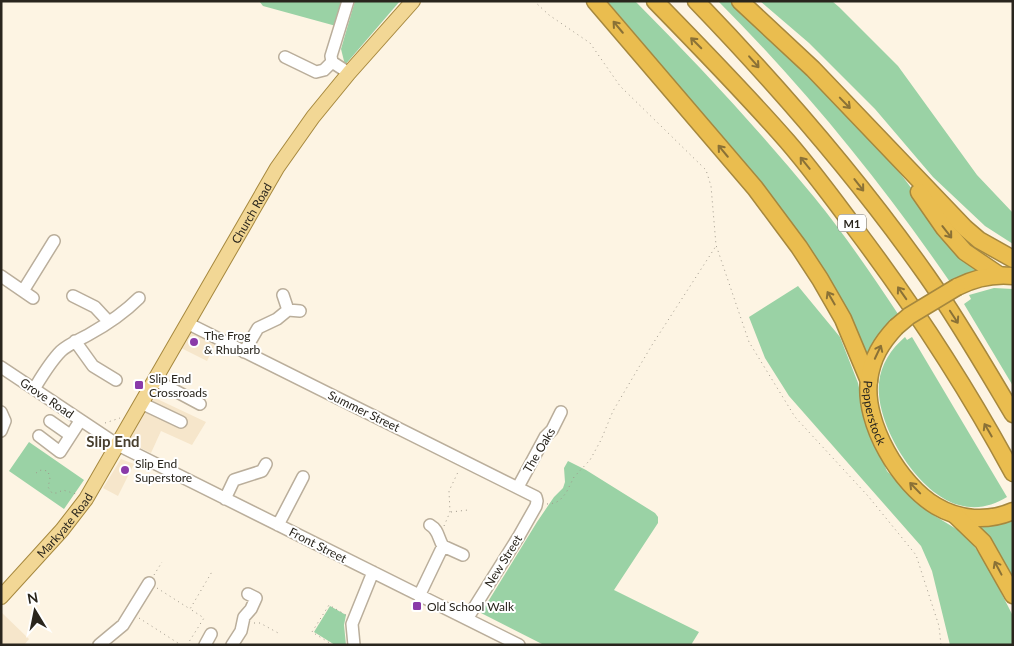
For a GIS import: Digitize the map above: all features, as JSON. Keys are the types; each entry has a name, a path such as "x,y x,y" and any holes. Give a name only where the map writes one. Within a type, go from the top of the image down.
{"highway":[{"path":"596,1 755,188 799,247 843,319 869,381"},
{"name":"M1","path":"654,1 734,82 788,142 833,198 905,297 951,366 1013,473"},
{"name":"M1","path":"696,1 754,62 857,182 927,276 970,342 1013,414"},
{"path":"740,1 813,70 965,228 979,240 1013,259"},
{"path":"877,136 957,244 972,258 1006,276"},
{"name":"Pepperstock","path":"1006,276 975,280 957,287 909,316 896,327 878,349 869,381 868,393 875,423 894,462 922,496 935,506 955,515 979,518 1009,512"},
{"path":"955,515 983,542 1013,595"}],"main road":[{"name":"Church Road","path":"118,445 277,168 313,117 413,1"},
{"name":"Markyate Road","path":"2,594 62,530 86,499 118,445"}],"street":[{"path":"348,1 331,56 332,62 349,73"},
{"path":"285,57 316,72 324,70 332,62"},
{"path":"1,276 28,294 54,241"},
{"path":"244,352 258,328 294,311 283,295"},
{"path":"73,296 95,307 108,321"},
{"path":"34,389 56,356 75,341 91,333 128,308 139,298"},
{"name":"Summer Street","path":"187,323 518,487 536,497 537,501"},
{"path":"75,341 93,366 116,380"},
{"name":"Grove Road","path":"1,367 118,445"},
{"path":"155,380 200,404"},
{"path":"141,404 181,422"},
{"path":"1,412 5,421 1,431"},
{"name":"The Oaks","path":"518,487 561,412"},
{"path":"50,421 70,436"},
{"path":"39,436 60,452 80,421"},
{"name":"Front Street","path":"118,445 519,645"},
{"path":"225,498 234,480 262,471 266,464"},
{"path":"278,525 303,477"},
{"name":"New Street","path":"467,619 519,536 537,501"},
{"path":"434,530 443,546 463,555"},
{"path":"419,596 443,546"},
{"path":"354,645 353,619 373,572"},
{"path":"106,643 123,625 149,583"},
{"path":"232,645 241,631 244,617 252,609 256,598 248,594"},
{"path":"205,645 211,634"}],"path":[{"path":"534,1 549,15 590,43 620,86 706,170 711,186 716,245 749,342 795,417 868,496 916,555 939,626 941,645"},
{"path":"537,501 552,504 560,500 574,477 590,460 613,411 652,344 716,245"},
{"path":"104,424 120,418"},
{"path":"434,530 443,529 450,512 450,490 464,461"},
{"path":"36,473 40,470 48,471 50,479 47,485 52,493 63,490 71,491 86,499"},
{"path":"450,512 468,510"},
{"path":"162,562 149,583 204,618 187,645"},
{"path":"190,609 213,570"},
{"path":"333,645 312,632 329,605 353,619"},
{"path":"131,613 181,645"},
{"path":"243,623 260,623 280,634"}],"shaded area":[{"path":"191,329 216,342 207,361 181,348"},
{"path":"153,397 206,422 192,445 161,431 151,453 128,442"},
{"path":"121,459 134,464 118,496 103,488"},
{"path":"1,612 29,639 24,645 1,645"}],"green space":[{"path":"259,1 342,1 336,26 263,6"},
{"path":"355,1 400,1 345,65 341,49"},
{"path":"607,1 635,1 705,73 749,122 814,197 847,240 898,314 867,361 773,201 709,121"},
{"path":"718,1 732,1 769,33 867,134 903,177 960,253 986,271 950,282 897,208 840,136 781,67"},
{"path":"760,1 832,1 839,7 898,66 977,175 1013,213 1013,244 985,226 933,177 875,109 809,43"},
{"path":"798,286 840,337 858,383 864,412 873,439 887,471 913,499 935,516 958,530 972,543 987,565 1013,616 1013,645 950,645 932,571 921,546 789,396 765,358 749,317"},
{"path":"994,288 1013,289 1013,386 964,304 971,299 969,295"},
{"path":"905,337 907,340 912,337 1007,497 996,503 984,506 959,505 944,498 929,487 902,456 884,418 879,383 887,357"},
{"path":"29,442 84,480 64,509 9,471"},
{"path":"568,461 586,470 655,513 658,517 658,523 614,590 699,632 691,645 544,645 481,613 537,522 554,497 563,488 565,482 564,468"},
{"path":"1013,519 1013,583 974,523"},
{"path":"330,606 346,615 344,625 346,645 335,645 314,632"}],"place":[{"name":"The Frog & Rhubarb","path":"194,342"},
{"name":"Slip End Crossroads","path":"139,385"},
{"name":"Slip End Superstore","path":"125,470"},
{"name":"Old School Walk","path":"417,606"}],"district":[{"name":"Slip End","path":"113,441"}]}
